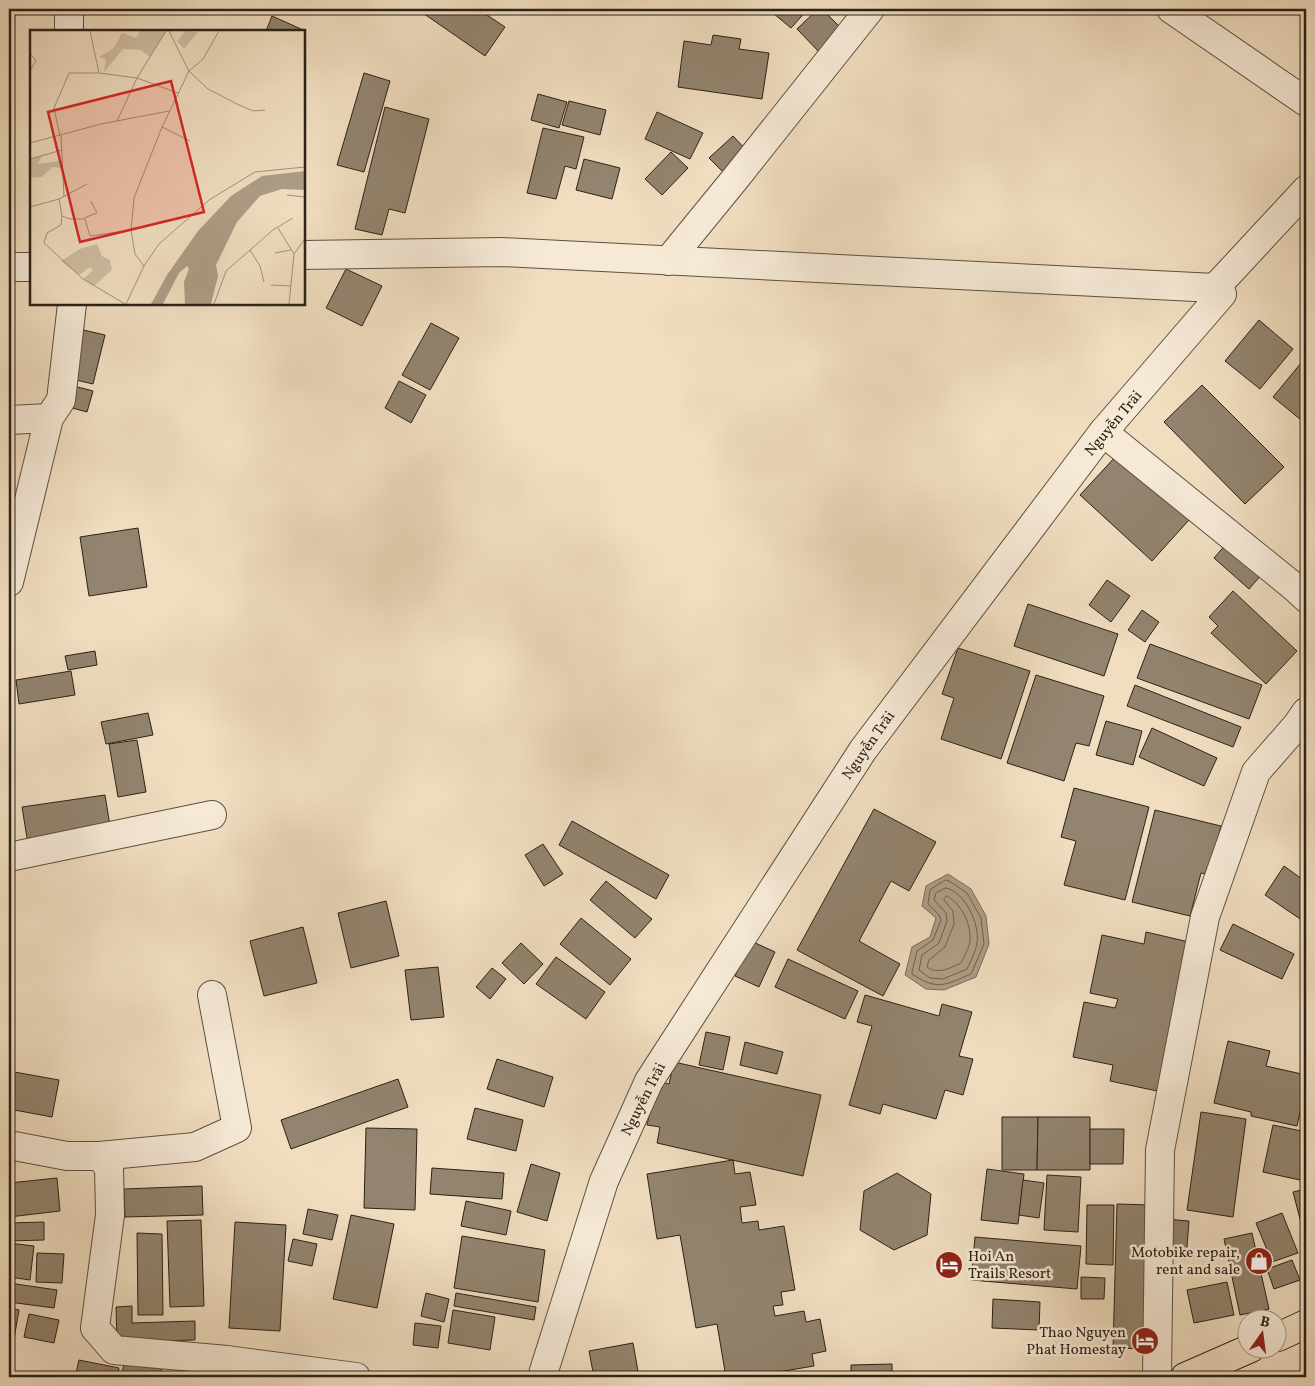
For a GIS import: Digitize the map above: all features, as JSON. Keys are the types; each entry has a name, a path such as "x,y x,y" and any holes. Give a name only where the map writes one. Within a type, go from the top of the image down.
{"main road":[{"path":"1288,1332 1306,1324"},
{"path":"1185,1377 1238,1354"}],"street":[{"path":"69,9 69,30"},
{"path":"668,260 736,179 870,9"},
{"path":"1171,9 1306,102"},
{"path":"305,255 502,252 1215,288 1306,190"},
{"path":"9,267 30,267"},
{"name":"Nguyễn Trãi","path":"542,1377 604,1181 649,1081 863,750 1103,432 1222,294 1215,288"},
{"path":"9,582 49,418 61,400 72,305"},
{"path":"9,420 49,418"},
{"path":"1103,432 1306,598"},
{"path":"1157,1377 1160,1150 1205,916 1256,772 1306,712"},
{"path":"9,857 212,815"},
{"path":"9,1145 67,1156 99,1156 195,1147 237,1128 212,995"},
{"path":"99,1156 109,1167 110,1215 95,1328 114,1350 226,1360 356,1377"}],"water":[{"path":"948,874 971,889 986,916 989,944 976,977 944,990 926,989 905,975 912,947 930,937 936,918 922,906 926,886"}],"building":[{"path":"417,9 478,9 505,27 485,56"},
{"path":"768,9 808,9 791,28"},
{"path":"818,9 822,9 844,31 821,54 797,29"},
{"path":"272,16 301,29 300,30 266,30"},
{"path":"713,35 741,39 739,49 769,53 762,99 678,87 684,41 711,45"},
{"path":"364,73 390,81 364,172 337,165"},
{"path":"538,94 567,102 559,128 531,120"},
{"path":"569,101 606,110 600,135 562,125"},
{"path":"385,107 429,119 405,213 389,209 382,235 355,229"},
{"path":"657,112 703,133 690,159 645,139"},
{"path":"543,128 584,137 576,169 565,166 556,199 527,193"},
{"path":"733,136 748,152 725,174 709,158"},
{"path":"671,152 688,168 662,195 645,179"},
{"path":"584,159 620,168 612,199 576,190"},
{"path":"346,269 382,286 362,326 326,308"},
{"path":"1259,320 1293,349 1260,389 1225,361"},
{"path":"431,323 459,338 430,390 402,375"},
{"path":"79,329 105,335 93,384 68,378"},
{"path":"1306,357 1306,424 1273,397"},
{"path":"399,381 426,395 411,423 385,408"},
{"path":"70,385 93,391 87,412 65,406"},
{"path":"1202,385 1284,467 1245,504 1164,422"},
{"path":"1117,455 1189,520 1152,561 1080,495"},
{"path":"138,528 147,587 89,596 80,537"},
{"path":"1228,542 1263,573 1249,589 1214,558"},
{"path":"1107,580 1130,596 1111,622 1089,605"},
{"path":"1233,591 1297,651 1266,684 1211,633 1218,626 1209,617"},
{"path":"1028,604 1118,634 1104,676 1014,646"},
{"path":"1142,610 1159,622 1145,642 1128,630"},
{"path":"1150,644 1262,685 1249,719 1137,678"},
{"path":"958,648 1030,671 1001,759 941,739 954,698 942,694"},
{"path":"95,651 97,665 68,670 65,656"},
{"path":"71,671 75,695 19,704 16,680"},
{"path":"1036,675 1104,696 1089,746 1076,743 1064,781 1007,763"},
{"path":"1135,685 1241,727 1233,747 1127,706"},
{"path":"148,713 153,735 106,744 101,722"},
{"path":"1106,721 1142,731 1133,765 1096,755"},
{"path":"1152,728 1217,758 1204,786 1139,757"},
{"path":"137,740 146,792 118,797 109,744"},
{"path":"1074,788 1149,807 1125,900 1064,885 1076,841 1061,837"},
{"path":"105,795 111,832 28,844 22,807"},
{"path":"874,809 936,842 909,891 891,881 859,941 900,964 883,996 797,950"},
{"path":"1155,810 1221,826 1209,875 1201,873 1190,916 1132,902"},
{"path":"572,821 669,875 656,899 559,845"},
{"path":"543,844 563,874 544,886 525,855"},
{"path":"1284,866 1306,882 1306,923 1265,895"},
{"path":"606,881 652,919 635,938 590,900"},
{"path":"386,901 399,956 351,968 338,913"},
{"path":"581,918 631,959 610,985 560,944"},
{"path":"1233,924 1294,954 1282,979 1220,950"},
{"path":"303,927 317,983 264,996 250,941"},
{"path":"1146,932 1189,942 1157,1091 1110,1081 1113,1065 1073,1057 1084,1002 1115,1008 1118,999 1090,993 1102,935 1144,944"},
{"path":"751,941 775,952 759,987 735,976"},
{"path":"521,943 543,964 524,984 502,963"},
{"path":"556,957 605,992 586,1019 536,984"},
{"path":"788,959 858,991 845,1019 775,987"},
{"path":"438,967 444,1017 411,1020 405,970"},
{"path":"492,968 506,979 490,999 476,987"},
{"path":"865,995 939,1016 942,1004 972,1012 959,1056 973,1059 963,1095 945,1090 936,1119 883,1104 880,1114 849,1105 872,1026 857,1022"},
{"path":"706,1032 730,1037 723,1070 699,1065"},
{"path":"1228,1041 1270,1051 1266,1066 1306,1075 1306,1086 1297,1126 1251,1116 1251,1112 1214,1103"},
{"path":"745,1042 783,1052 777,1074 740,1065"},
{"path":"497,1059 553,1077 544,1107 487,1089"},
{"path":"674,1062 821,1095 803,1176 657,1143 660,1127 647,1125 657,1081 669,1084"},
{"path":"9,1071 59,1080 52,1117 9,1109"},
{"path":"398,1079 408,1107 291,1149 281,1120"},
{"path":"475,1108 523,1120 516,1151 467,1139"},
{"path":"1201,1112 1246,1119 1233,1217 1187,1210"},
{"path":"1002,1117 1038,1117 1037,1170 1002,1170"},
{"path":"1038,1117 1090,1117 1090,1170 1037,1170"},
{"path":"1273,1125 1306,1132 1306,1151 1300,1180 1263,1172"},
{"path":"366,1128 417,1129 415,1210 364,1208"},
{"path":"1090,1129 1124,1129 1123,1164 1090,1164"},
{"path":"733,1160 735,1174 750,1172 756,1205 740,1207 742,1223 758,1221 759,1230 784,1226 795,1290 781,1292 783,1305 773,1306 775,1316 804,1311 806,1322 820,1319 826,1351 812,1354 814,1366 748,1377 726,1377 717,1324 696,1328 680,1235 657,1239 647,1174"},
{"path":"531,1164 560,1173 547,1221 517,1212"},
{"path":"432,1168 504,1173 502,1199 430,1194"},
{"path":"987,1169 1024,1174 1018,1224 981,1220"},
{"path":"897,1173 931,1194 927,1235 894,1250 860,1230 864,1191"},
{"path":"1047,1175 1081,1177 1078,1232 1044,1230"},
{"path":"57,1178 60,1211 9,1217 9,1183"},
{"path":"1023,1180 1044,1183 1039,1218 1019,1215"},
{"path":"202,1186 203,1215 125,1217 124,1189"},
{"path":"1306,1189 1306,1242 1293,1192"},
{"path":"466,1201 511,1211 506,1235 461,1226"},
{"path":"1117,1204 1152,1205 1148,1349 1113,1348"},
{"path":"1087,1205 1114,1205 1113,1265 1086,1264"},
{"path":"308,1209 338,1215 332,1240 303,1234"},
{"path":"1282,1213 1298,1253 1272,1262 1256,1223"},
{"path":"351,1215 394,1224 377,1308 333,1299"},
{"path":"1166,1219 1189,1221 1186,1259 1162,1257"},
{"path":"201,1220 204,1306 170,1307 167,1221"},
{"path":"44,1222 44,1240 9,1241 9,1223"},
{"path":"235,1222 286,1225 280,1331 229,1328"},
{"path":"137,1233 162,1234 163,1315 138,1315"},
{"path":"1252,1233 1269,1308 1239,1308 1224,1239"},
{"path":"462,1236 545,1250 538,1302 454,1288"},
{"path":"975,1237 1081,1246 1077,1289 971,1280"},
{"path":"293,1239 317,1244 312,1266 288,1261"},
{"path":"9,1243 34,1246 30,1280 9,1277"},
{"path":"37,1253 64,1254 62,1283 36,1282"},
{"path":"1292,1260 1300,1280 1274,1289 1267,1269"},
{"path":"1081,1277 1105,1278 1104,1299 1081,1299"},
{"path":"1227,1282 1234,1315 1194,1323 1187,1290"},
{"path":"9,1283 57,1290 54,1308 9,1302"},
{"path":"426,1293 449,1299 444,1322 421,1316"},
{"path":"456,1293 536,1307 534,1320 454,1306"},
{"path":"993,1299 1040,1302 1039,1330 992,1328"},
{"path":"132,1306 132,1323 195,1321 195,1340 117,1342 116,1307"},
{"path":"9,1308 19,1310 14,1339 9,1338"},
{"path":"453,1310 495,1317 490,1350 448,1343"},
{"path":"29,1314 59,1320 54,1343 24,1337"},
{"path":"415,1323 441,1326 438,1348 413,1345"},
{"path":"633,1343 639,1377 594,1377 589,1351"},
{"path":"9,1358 13,1359 10,1375 9,1375"},
{"path":"79,1360 119,1368 117,1377 75,1377"},
{"path":"125,1360 162,1368 160,1377 121,1377"},
{"path":"196,1361 239,1372 237,1377 192,1377"},
{"path":"892,1364 892,1377 851,1377 851,1365"}],"place":[{"name":"Motobike repair, rent and sale","path":"1259,1261"},
{"name":"Hoi An Trails Resort","path":"949,1265"},
{"name":"Thao Nguyen Phat Homestay","path":"1145,1341"}]}
